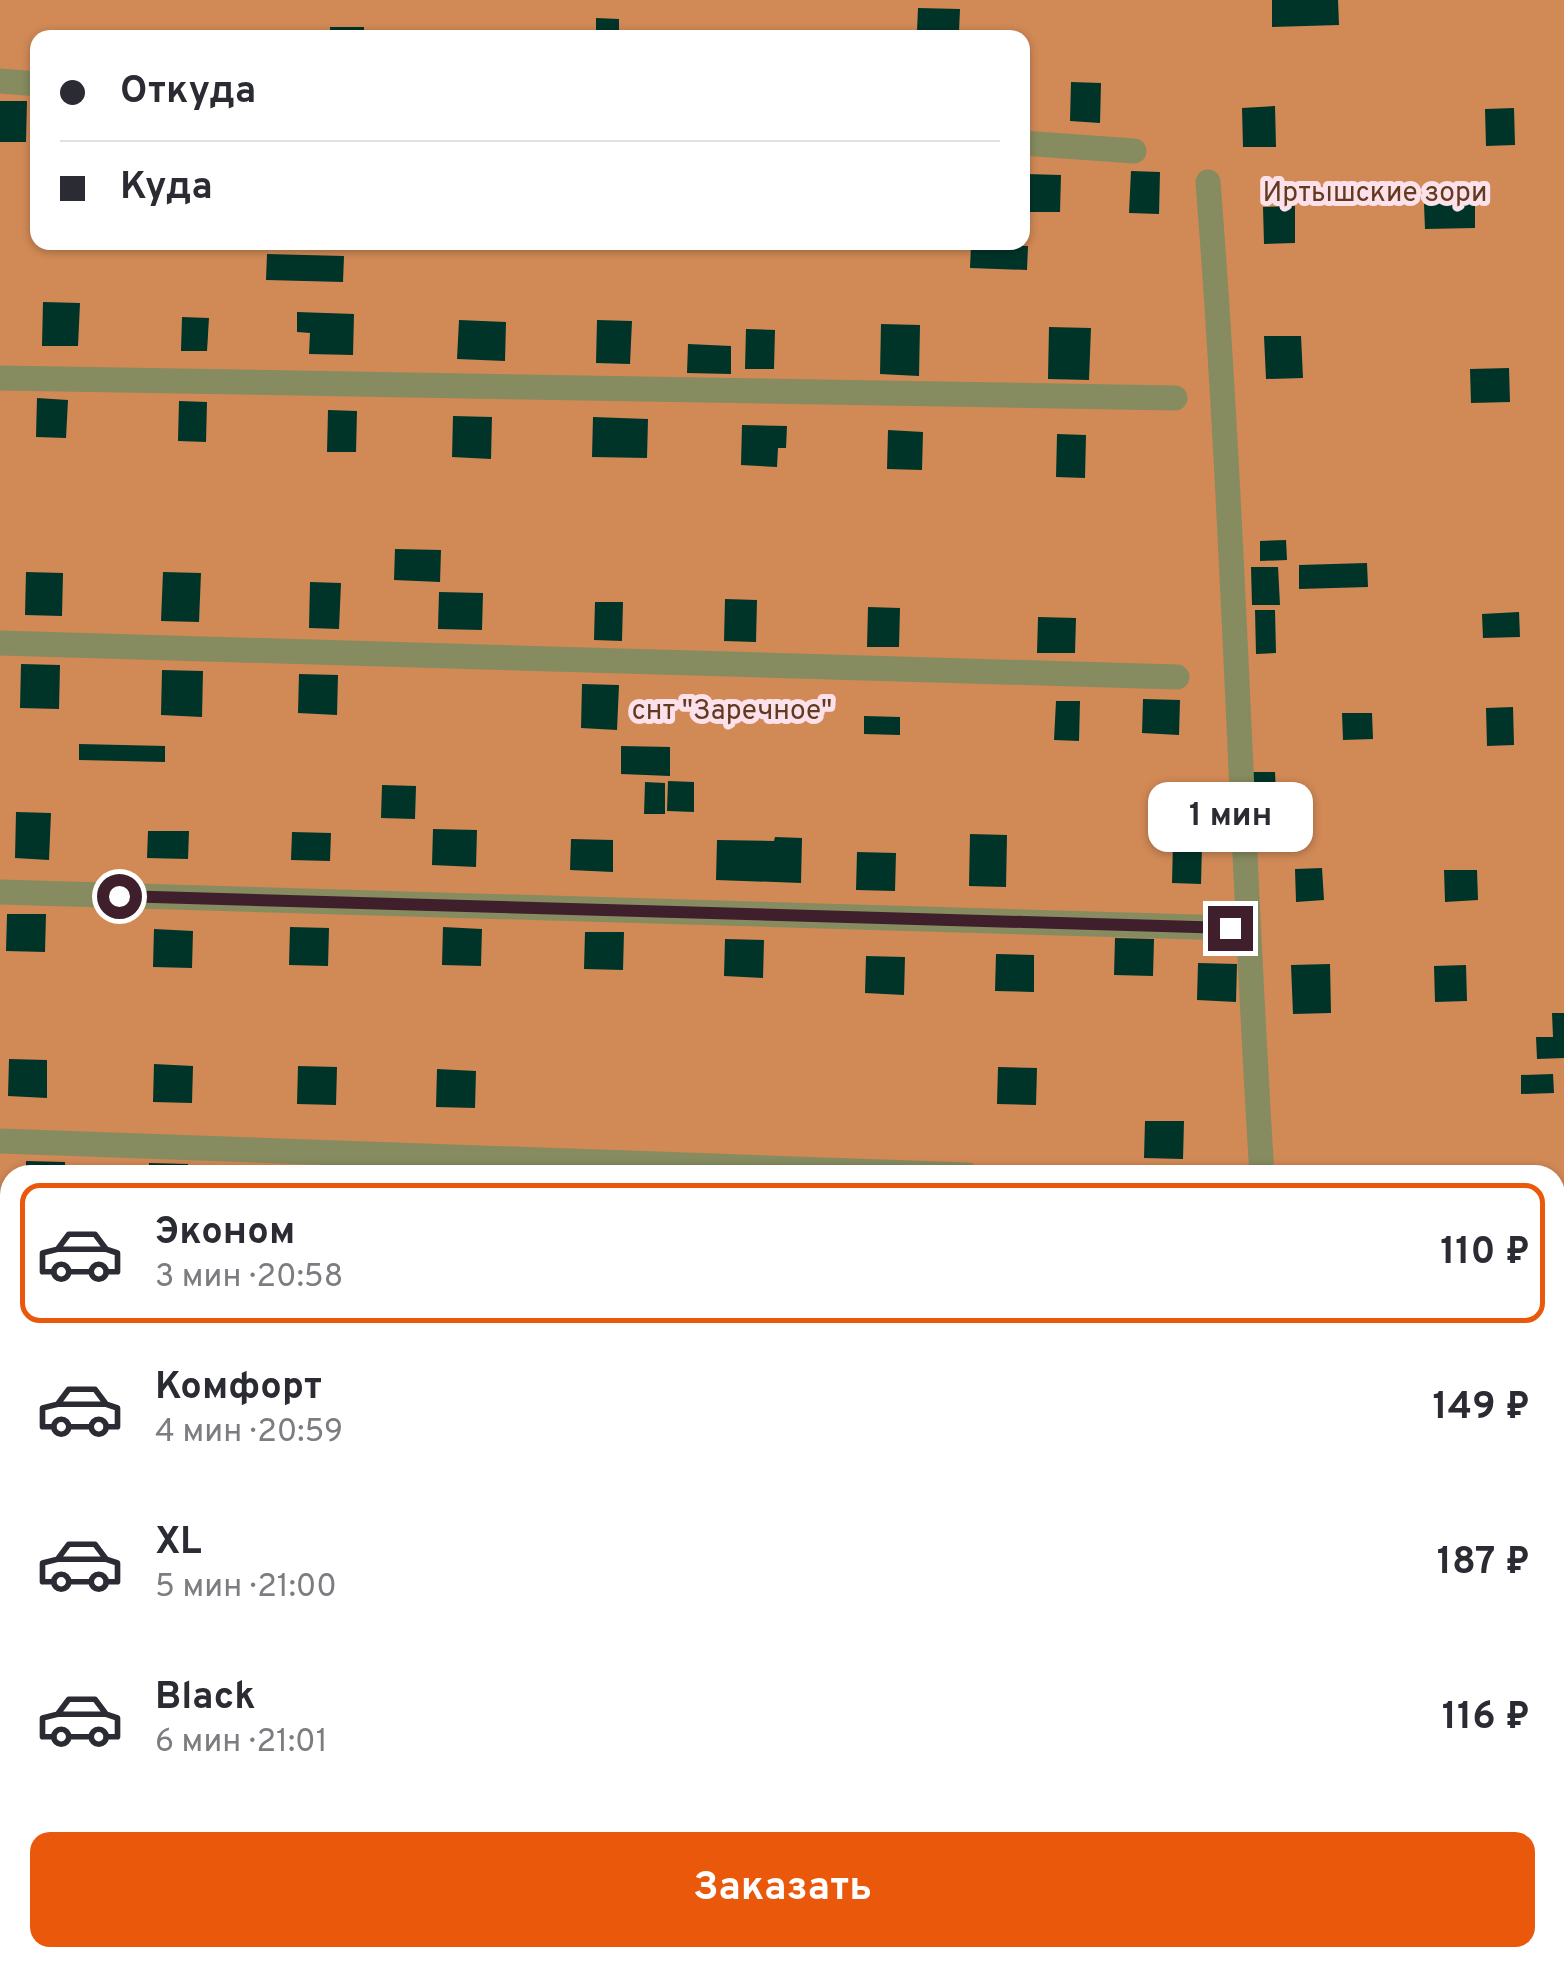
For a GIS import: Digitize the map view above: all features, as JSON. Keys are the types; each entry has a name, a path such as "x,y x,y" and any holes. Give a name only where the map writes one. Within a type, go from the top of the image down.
{"street":[{"path":"0,81 30,83"},
{"path":"1030,144 1134,151"},
{"path":"1208,182 1228,440 1246,909 1261,1165"},
{"path":"0,378 1174,398"},
{"path":"0,643 1177,677"},
{"path":"0,892 1230,928"},
{"path":"0,1141 683,1165"}],"green space":[{"name":"снт \"Заречное\"","path":"0,0 1564,0 1564,1165 0,1165"}],"building":[{"path":"1272,0 1338,0 1339,25 1272,27"},
{"path":"918,8 960,9 959,30 917,30"},
{"path":"596,18 619,19 619,30 596,30"},
{"path":"330,27 364,27 364,30"},
{"path":"1071,82 1101,83 1100,123 1070,121"},
{"path":"0,101 27,101 26,142 0,142"},
{"path":"1275,106 1276,147 1243,147 1242,108"},
{"path":"1514,108 1515,145 1486,146 1485,109"},
{"path":"1131,171 1160,172 1159,214 1129,213"},
{"path":"1030,174 1061,175 1060,212 1030,212"},
{"path":"1475,203 1475,228 1425,229 1424,204"},
{"path":"1295,206 1295,243 1264,244 1263,207"},
{"path":"971,250 1028,250 1027,270 970,268"},
{"path":"267,254 344,256 343,282 266,280"},
{"path":"43,302 80,303 78,346 42,346"},
{"path":"297,312 354,314 353,355 309,354 310,333 297,332"},
{"path":"182,317 209,318 207,351 181,351"},
{"path":"459,320 506,322 505,361 457,359"},
{"path":"597,320 632,321 630,364 596,363"},
{"path":"881,324 920,325 919,376 880,374"},
{"path":"1049,327 1091,328 1089,380 1048,379"},
{"path":"746,329 775,330 774,369 745,369"},
{"path":"1264,336 1301,336 1303,378 1266,379"},
{"path":"688,344 731,346 731,374 687,373"},
{"path":"1509,368 1510,402 1471,403 1470,369"},
{"path":"37,398 68,400 66,438 36,437"},
{"path":"179,401 207,402 206,442 178,441"},
{"path":"328,410 357,411 356,452 327,452"},
{"path":"453,416 492,417 491,459 452,457"},
{"path":"593,417 648,419 647,458 592,457"},
{"path":"742,425 787,426 786,448 778,448 777,467 741,465"},
{"path":"888,430 923,432 922,470 887,469"},
{"path":"1057,434 1086,435 1085,478 1056,477"},
{"path":"1286,540 1287,560 1260,561 1260,541"},
{"path":"395,549 441,550 440,582 394,580"},
{"path":"1367,563 1368,587 1299,589 1299,565"},
{"path":"1251,567 1278,567 1280,605 1252,605"},
{"path":"26,572 63,573 62,616 25,615"},
{"path":"163,572 201,573 199,622 161,621"},
{"path":"310,582 341,583 339,629 309,628"},
{"path":"439,592 483,593 482,630 438,629"},
{"path":"725,599 757,600 756,642 724,641"},
{"path":"595,602 623,602 622,641 594,640"},
{"path":"868,607 900,608 899,647 867,647"},
{"path":"1255,610 1275,610 1276,653 1256,654"},
{"path":"1519,612 1520,637 1483,638 1482,614"},
{"path":"1038,617 1076,618 1075,653 1037,653"},
{"path":"21,664 60,665 59,709 20,708"},
{"path":"162,670 203,671 202,717 161,715"},
{"path":"299,674 338,675 337,715 298,713"},
{"path":"582,684 619,685 617,730 581,728"},
{"path":"1143,699 1180,700 1179,735 1142,733"},
{"path":"1056,701 1080,701 1079,741 1054,740"},
{"path":"1513,707 1514,745 1487,746 1486,708"},
{"path":"1342,713 1372,713 1373,739 1343,740"},
{"path":"864,716 900,717 900,735 864,734"},
{"path":"79,744 165,746 165,762 79,760"},
{"path":"621,746 670,747 670,776 621,774"},
{"path":"1252,772 1275,772 1276,793 1252,794"},
{"path":"668,781 694,782 694,812 667,811"},
{"path":"645,782 665,783 665,814 644,814"},
{"path":"382,785 416,786 415,819 381,818"},
{"path":"16,812 51,813 49,860 15,858"},
{"path":"433,829 477,830 476,867 432,865"},
{"path":"148,831 189,831 188,859 147,858"},
{"path":"292,832 331,833 330,861 291,860"},
{"path":"970,834 1007,835 1006,887 969,886"},
{"path":"775,837 802,838 801,883 716,880 717,840 774,841"},
{"path":"571,839 613,840 613,872 570,870"},
{"path":"1173,843 1202,845 1201,884 1172,883"},
{"path":"857,852 896,853 895,891 856,890"},
{"path":"1322,868 1324,900 1296,902 1295,869"},
{"path":"1444,870 1477,870 1478,900 1445,902"},
{"path":"7,914 46,914 45,952 6,951"},
{"path":"290,927 329,928 328,966 289,965"},
{"path":"443,927 482,929 481,966 442,965"},
{"path":"154,929 193,931 192,968 153,967"},
{"path":"585,932 624,932 623,970 584,969"},
{"path":"1115,938 1154,939 1153,976 1114,975"},
{"path":"725,939 764,940 763,978 724,976"},
{"path":"996,954 1034,955 1034,992 995,991"},
{"path":"866,956 905,957 904,995 865,993"},
{"path":"1198,963 1237,964 1236,1002 1197,1000"},
{"path":"1330,964 1331,1013 1293,1014 1291,965"},
{"path":"1466,965 1467,1001 1435,1002 1434,966"},
{"path":"1552,1013 1564,1013 1564,1058 1537,1059 1536,1037 1553,1037"},
{"path":"9,1059 47,1060 47,1098 8,1096"},
{"path":"154,1064 193,1066 192,1103 153,1102"},
{"path":"298,1066 337,1067 336,1105 297,1104"},
{"path":"998,1067 1037,1068 1036,1105 997,1104"},
{"path":"437,1069 476,1071 475,1108 436,1107"},
{"path":"1553,1074 1554,1093 1521,1094 1521,1075"},
{"path":"1145,1121 1184,1121 1183,1159 1144,1158"},
{"path":"26,1161 65,1162 65,1165 26,1165"}],"route":[{"path":"119,896 1230,928"}],"park label":[{"name":"Иртышские зори","path":"1375,191"}]}
